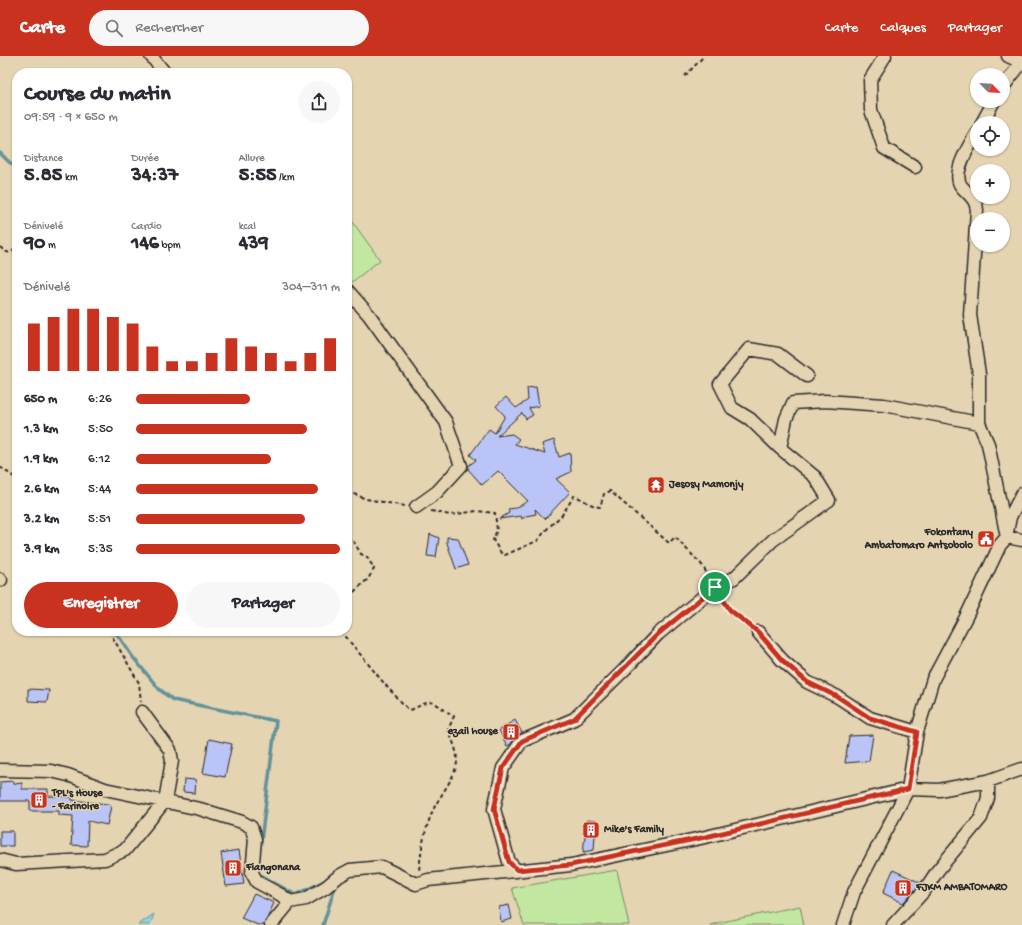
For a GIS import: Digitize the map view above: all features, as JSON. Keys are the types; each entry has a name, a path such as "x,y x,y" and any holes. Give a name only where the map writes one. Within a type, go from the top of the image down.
{"street":[{"path":"150,56 161,68"},
{"path":"885,56 870,80 871,110 884,148 916,167"},
{"path":"1008,56 1022,62 1010,78"},
{"path":"970,146 961,164 958,180 962,187 973,198 977,210 970,315 978,374 979,423 988,444 1006,537"},
{"path":"352,296 369,316 446,422 462,466 437,492 416,507"},
{"path":"517,870 509,862 494,809 503,768 522,741 574,719 658,634 716,588 734,578 773,540 829,500 815,477 780,448 750,419 732,408 720,384 749,349 778,354 807,376"},
{"path":"780,448 786,419 793,403 825,401 884,405 979,423"},
{"path":"843,925 854,892 908,789 917,732 932,679 966,617 1000,545 1006,537 1010,517 1022,494"},
{"path":"1006,537 1022,540"},
{"path":"758,632 782,660 807,682 838,697 870,718 917,732"},
{"path":"0,860 16,864 105,858 125,850 165,801 172,761 170,750 142,712"},
{"path":"271,925 273,920 290,902 306,899 350,870 382,868 416,884 428,880 571,865 701,838 908,789 940,790 988,781 1022,769"},
{"path":"0,770 50,770 105,789 207,811 242,822 251,828 255,839 252,873 257,882 290,902"},
{"path":"893,925 924,891 938,870 981,818 988,798 988,781"}],"path":[{"path":"685,76 704,56"},
{"path":"0,246 7,253 12,252"},
{"path":"0,467 12,475"},
{"path":"352,493 366,500 416,507 450,515 477,511 495,514 497,530 494,540 501,553 505,555 537,541 562,515 574,496 594,507 600,507 604,494 610,491 669,543 676,538 702,565 730,610 758,632"},
{"path":"352,541 374,569 368,579 352,593"},
{"path":"112,636 139,683 142,712"},
{"path":"346,636 388,688 408,710 411,710 426,702 433,702 454,716 448,730 457,756 457,763 448,784 435,807 424,837 416,884"}],"green space":[{"path":"352,221 380,260 352,282"},
{"path":"617,870 629,925 524,925 512,888"},
{"path":"800,906 804,925 710,925 717,923"}],"water":[{"path":"154,914 150,925 138,925"}],"building":[{"path":"536,387 539,406 529,408 533,415 526,419 522,413 497,436 512,434 519,439 515,444 545,454 542,444 554,440 559,457 570,453 571,472 556,479 570,492 545,519 535,509 536,514 526,516 522,519 521,516 499,519 509,513 508,509 516,508 528,501 498,471 482,485 468,469 468,466 476,460 470,455 489,429 495,433 505,416 496,406 506,397 516,408 528,400 527,388"},
{"path":"430,534 439,538 436,557 427,556"},
{"path":"447,537 458,538 468,565 456,569 447,543"},
{"path":"28,689 49,690 47,702 28,701"},
{"name":"ezail house","path":"515,720 522,733 516,736 511,744 507,746 499,730"},
{"path":"873,735 869,761 845,763 849,736"},
{"path":"209,739 232,744 225,777 203,773"},
{"path":"184,779 196,780 195,793 183,792"},
{"path":"14,781 14,784 22,783 22,789 48,789 48,796 72,797 72,800 108,804 111,806 107,825 88,821 87,846 71,845 73,816 59,815 59,811 30,811 30,801 0,801 0,782"},
{"path":"587,820 596,821 594,850 583,852"},
{"path":"0,831 13,831 13,846 0,846"},
{"name":"Fiangonana","path":"239,850 244,884 226,886 221,853"},
{"name":"FJKM AMBATOMARO","path":"893,870 921,883 903,903 883,893"},
{"path":"254,894 274,903 264,925 258,925 241,918"},
{"path":"509,905 512,919 501,922 499,907"}],"waterway":[{"path":"0,153 12,164"},
{"path":"118,636 132,656 159,689 173,700 276,721 260,849"},
{"path":"258,874 296,895 324,881 334,890 323,925"}],"place":[{"name":"Jesosy Mamonjy","path":"656,485"},
{"name":"Fokontany Ambatomaro Antsobolo","path":"986,539"},
{"name":"ezail house","path":"511,732"},
{"name":"TPL's House - Farinoire","path":"39,800"},
{"name":"Mike's Family","path":"591,830"},
{"name":"Fiangonana","path":"233,868"},
{"name":"FJKM AMBATOMARO","path":"903,888"}],"route":[{"path":"715,587 730,610 758,632 782,660 807,682 838,697 870,718 917,732 908,789 701,838 571,865 517,870 509,862 494,809 503,768 522,741 574,719 658,634 715,587"}]}
